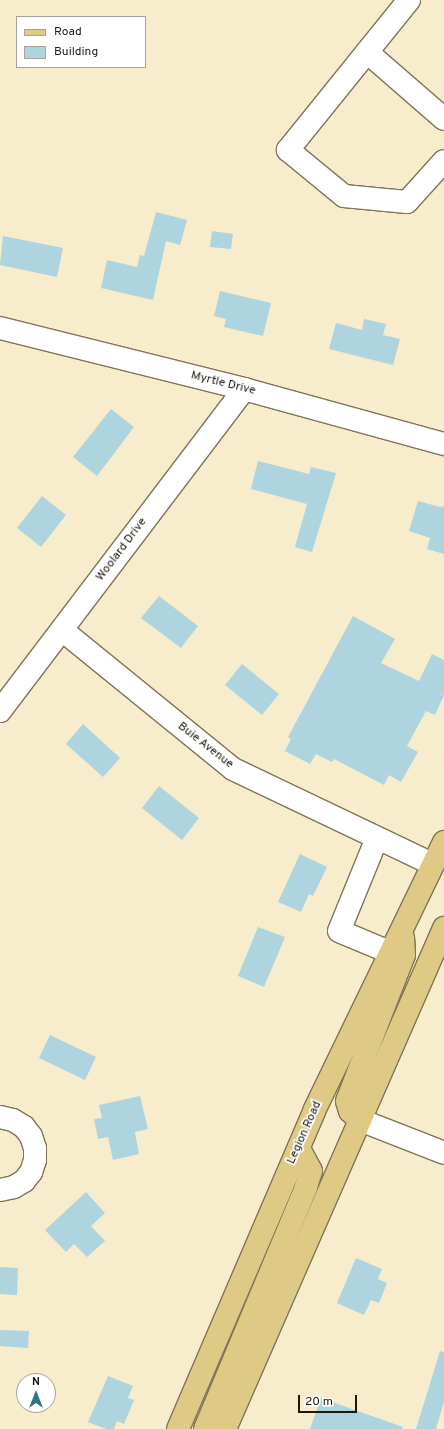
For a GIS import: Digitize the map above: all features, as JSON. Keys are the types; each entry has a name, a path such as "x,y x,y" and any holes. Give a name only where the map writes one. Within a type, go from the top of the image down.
{"main road":[{"name":"Legion Road","path":"178,1429 299,1148 389,952 444,842"},
{"path":"360,1120 350,1111 347,1101 404,955 402,925"},
{"path":"225,1429 444,928"},
{"path":"205,1429 306,1187 311,1171 299,1148"}],"street":[{"path":"409,0 288,150 344,196 407,202 444,161"},
{"path":"367,52 444,119"},
{"name":"Myrtle Drive","path":"0,328 244,389 444,444"},
{"name":"Woolard Drive","path":"0,711 244,389"},
{"name":"Buie Avenue","path":"62,630 233,769 432,864"},
{"path":"377,838 340,931 389,952"},
{"path":"0,1117 13,1120 31,1136 35,1148 35,1160 31,1172 24,1181 14,1187 0,1190"},
{"path":"360,1120 444,1154"}],"building":[{"path":"156,212 187,220 180,245 166,241 153,300 101,288 107,260 137,267 140,255 144,256"},
{"path":"212,231 233,234 231,249 210,247"},
{"path":"3,236 63,248 57,277 0,265"},
{"path":"220,291 271,303 263,336 224,327 226,319 214,316"},
{"path":"364,319 386,324 383,335 400,339 393,365 329,349 336,323 362,330"},
{"path":"111,409 134,427 97,476 73,457"},
{"path":"258,461 309,474 311,467 336,473 312,552 295,547 307,504 251,489"},
{"path":"42,496 66,515 41,547 17,528"},
{"path":"418,501 440,507 444,506 444,554 427,549 430,538 409,531"},
{"path":"159,596 198,626 181,648 141,618"},
{"path":"353,616 395,639 381,663 419,681 432,654 444,660 444,695 435,715 426,711 407,746 418,752 401,782 389,775 384,785 334,759 332,762 316,754 310,764 285,751 291,739 288,737"},
{"path":"242,664 279,694 262,715 225,685"},
{"path":"83,724 120,758 103,777 66,744"},
{"path":"159,786 199,818 182,840 142,808"},
{"path":"300,854 327,867 313,896 309,894 301,912 278,902"},
{"path":"258,927 285,937 264,987 238,976"},
{"path":"50,1035 96,1057 85,1080 39,1058"},
{"path":"140,1096 148,1129 135,1132 139,1154 113,1160 108,1137 98,1139 94,1119 102,1118 99,1105"},
{"path":"86,1192 105,1213 91,1226 105,1241 87,1257 74,1244 66,1252 45,1230"},
{"path":"356,1258 382,1269 378,1279 387,1283 379,1303 371,1300 364,1315 337,1303"},
{"path":"0,1267 18,1268 17,1295 0,1294"},
{"path":"0,1330 29,1331 28,1348 0,1346"},
{"path":"440,1351 444,1352 444,1402 436,1429 416,1429"},
{"path":"108,1376 133,1386 128,1398 134,1400 124,1424 117,1421 114,1429 106,1429 88,1422"},
{"path":"321,1398 403,1427 402,1429 310,1429"}]}
